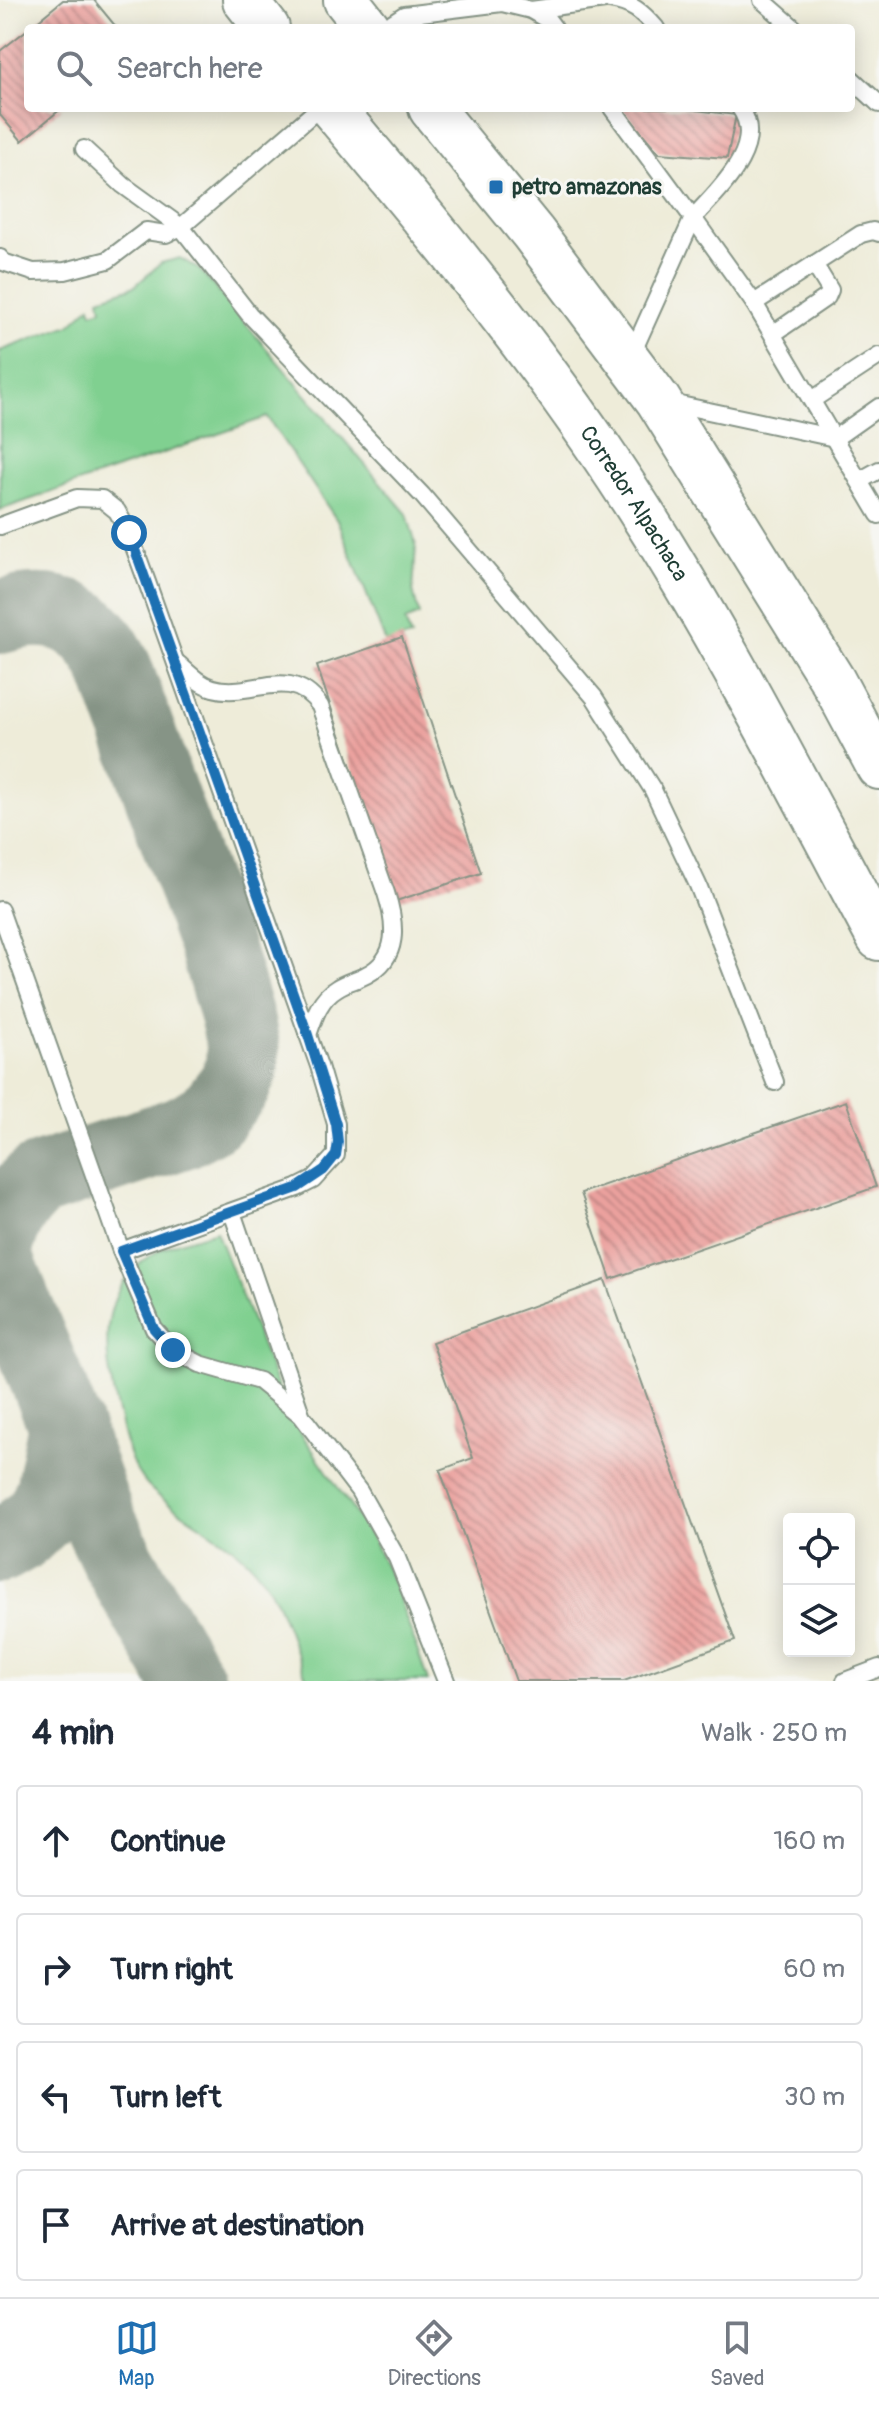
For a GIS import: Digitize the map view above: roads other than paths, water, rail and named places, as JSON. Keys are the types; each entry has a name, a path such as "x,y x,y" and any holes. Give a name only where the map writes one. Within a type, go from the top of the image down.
{"highway":[{"path":"245,0 264,24"},
{"path":"346,0 365,24"},
{"name":"Corredor Alpachaca","path":"335,112 438,232 530,349 602,453 726,651 879,938"},
{"path":"434,112 533,233 658,400 833,681 879,767"}],"lane":[{"path":"531,10 608,0 628,3 652,24"},
{"path":"762,0 789,24"},
{"path":"390,24 404,15 501,2 531,10 551,24"},
{"path":"855,82 879,104"},
{"path":"0,258 3,262 33,272 65,271 108,260 146,231 166,234 181,227 314,112"},
{"path":"615,112 754,303 879,515"},
{"path":"629,361 693,218 736,171 742,159 748,128 742,112"},
{"path":"84,149 123,185 181,227 249,314 422,495 594,697 653,790 685,858 775,1082"},
{"path":"754,303 861,234 879,233"},
{"path":"773,334 827,297 830,290 814,264"},
{"path":"812,400 879,356"},
{"path":"658,400 835,438 879,407"},
{"path":"859,481 879,470"},
{"path":"0,526 77,498 102,499 117,511 129,533 308,1035 336,1124 336,1155 313,1180 121,1251"},
{"path":"174,661 202,684 215,689 230,691 283,683 299,688 320,706 390,904 395,937 380,967 337,988 325,999 316,1012 308,1035"},
{"path":"0,910 121,1251 154,1329 173,1350 200,1364 259,1381 301,1415 359,1491 397,1558 446,1681"},
{"path":"232,1212 301,1415"},
{"path":"845,1681 879,1668"}],"place":[{"name":"petro amazonas","path":"496,187"}]}
